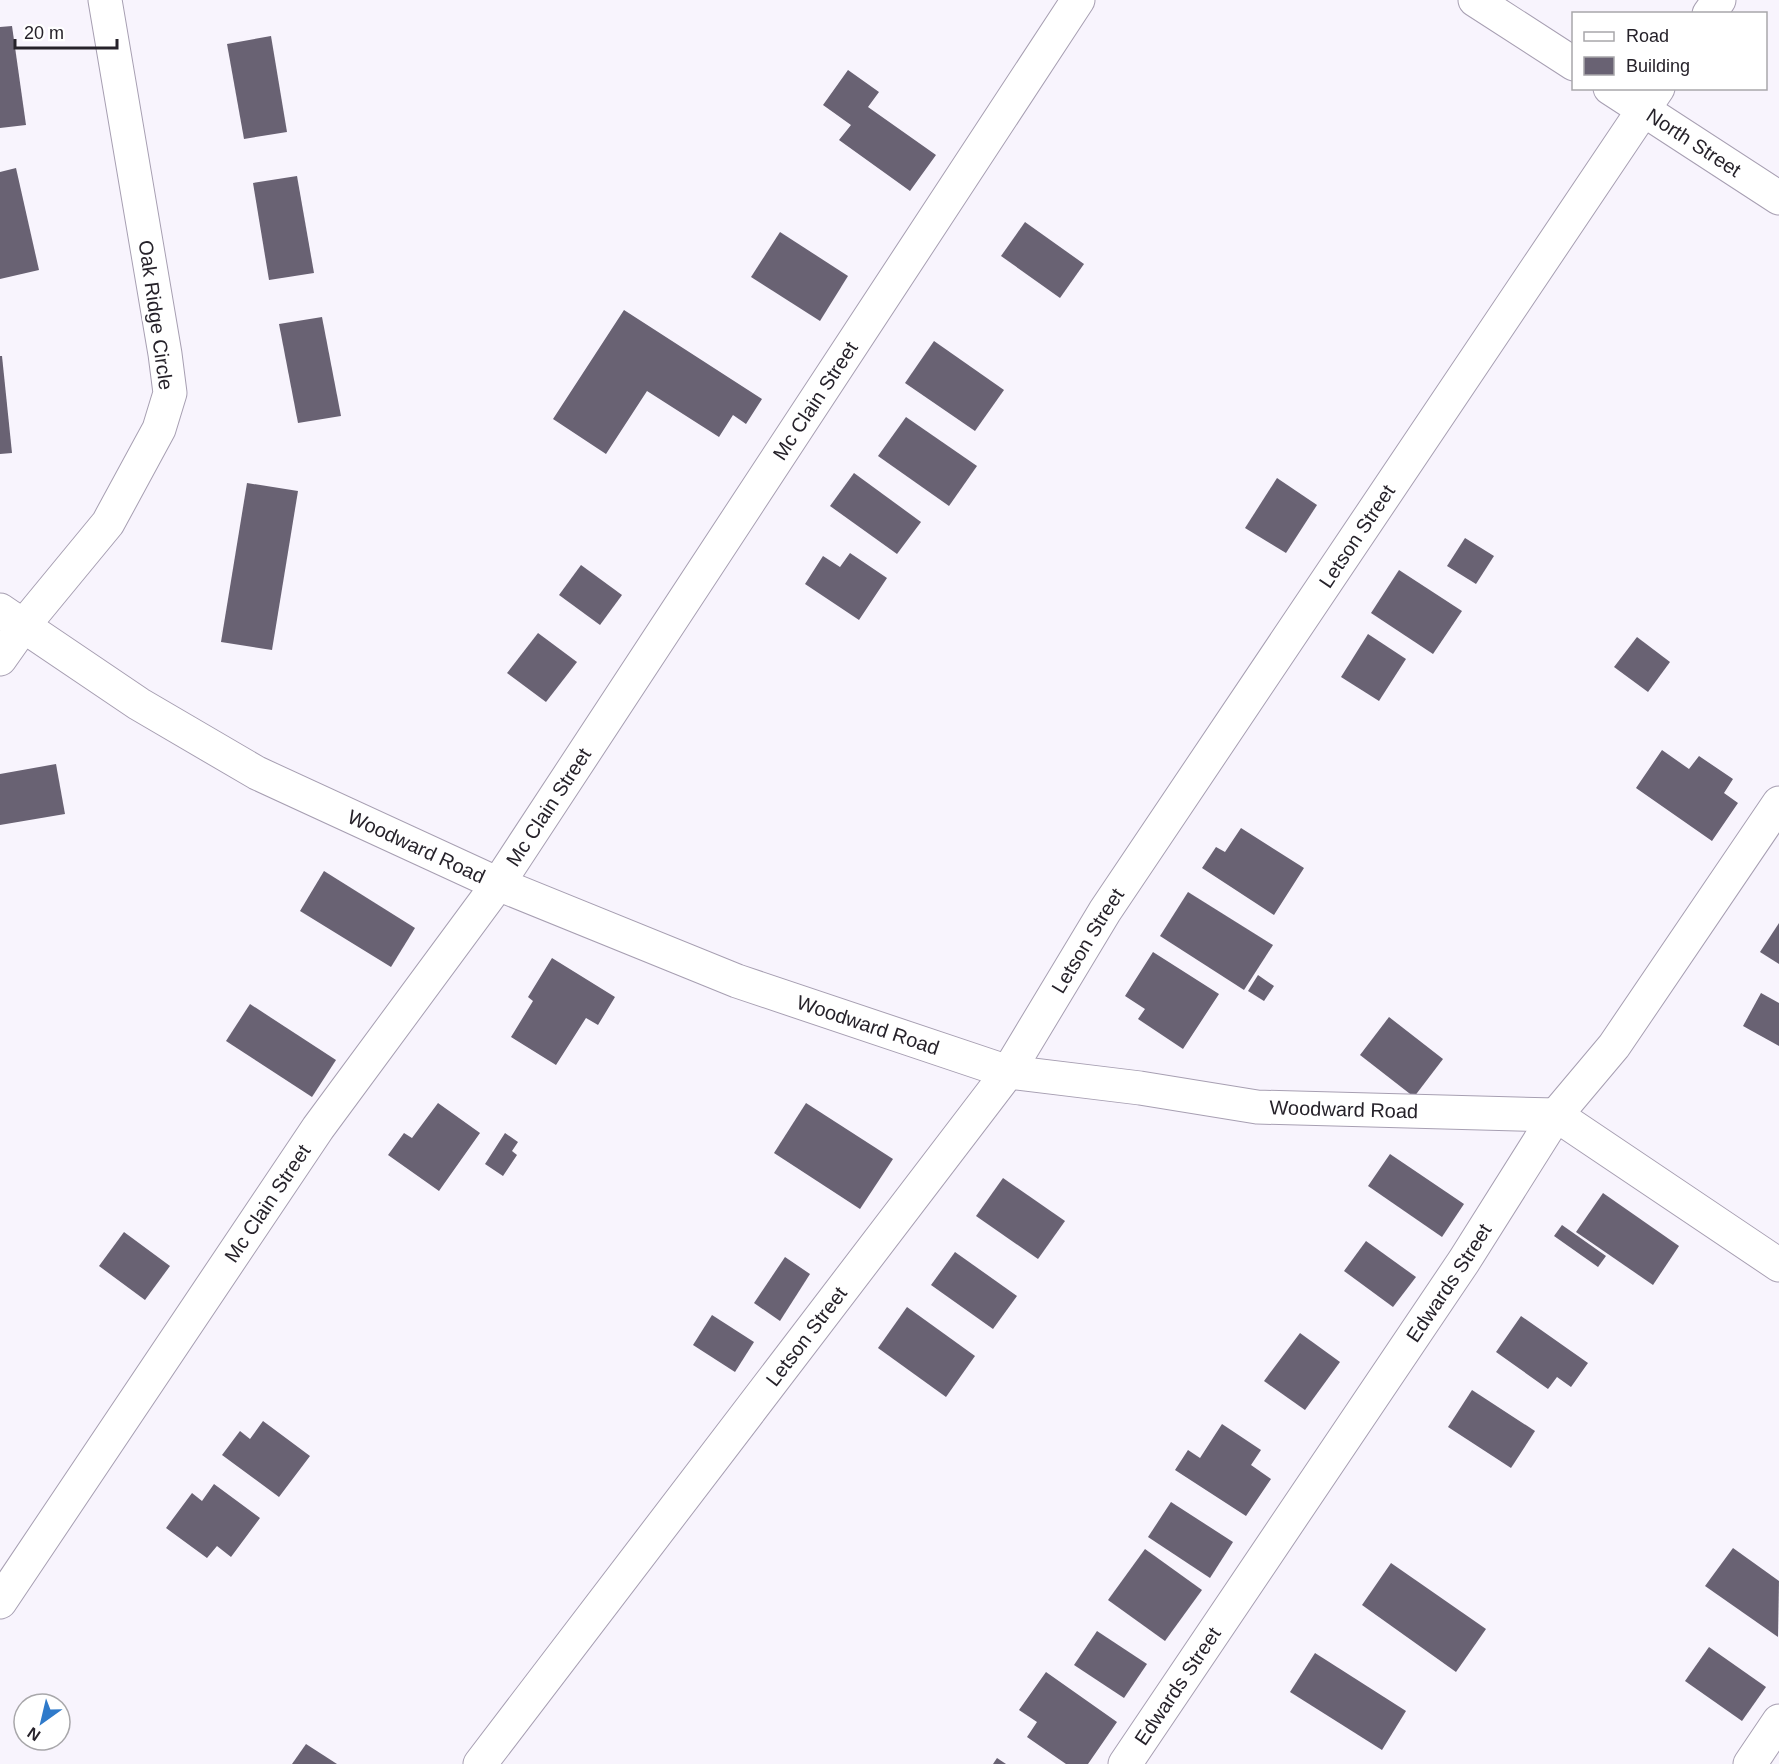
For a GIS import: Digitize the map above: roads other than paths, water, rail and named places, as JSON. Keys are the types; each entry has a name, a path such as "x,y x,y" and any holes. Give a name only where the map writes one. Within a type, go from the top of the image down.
{"street":[{"name":"Oak Ridge Circle","path":"0,659 12,618 108,523 159,429 170,393 105,0"},
{"name":"Mc Clain Street","path":"0,1602 318,1128 498,884 1078,0"},
{"path":"1475,0 1572,63"},
{"name":"North Street","path":"1617,90 1650,99 1779,198"},
{"name":"Letson Street","path":"480,1764 1008,1072 1105,911 1650,99"},
{"name":"Woodward Road","path":"12,618 139,704 257,773 498,884 737,981 1008,1072 1140,1088 1257,1107 1556,1115"},
{"name":"Edwards Street","path":"1125,1764 1464,1261 1556,1115 1614,1046 1779,804"},
{"path":"1556,1115 1779,1265"},
{"path":"1750,1764 1779,1722"}]}
